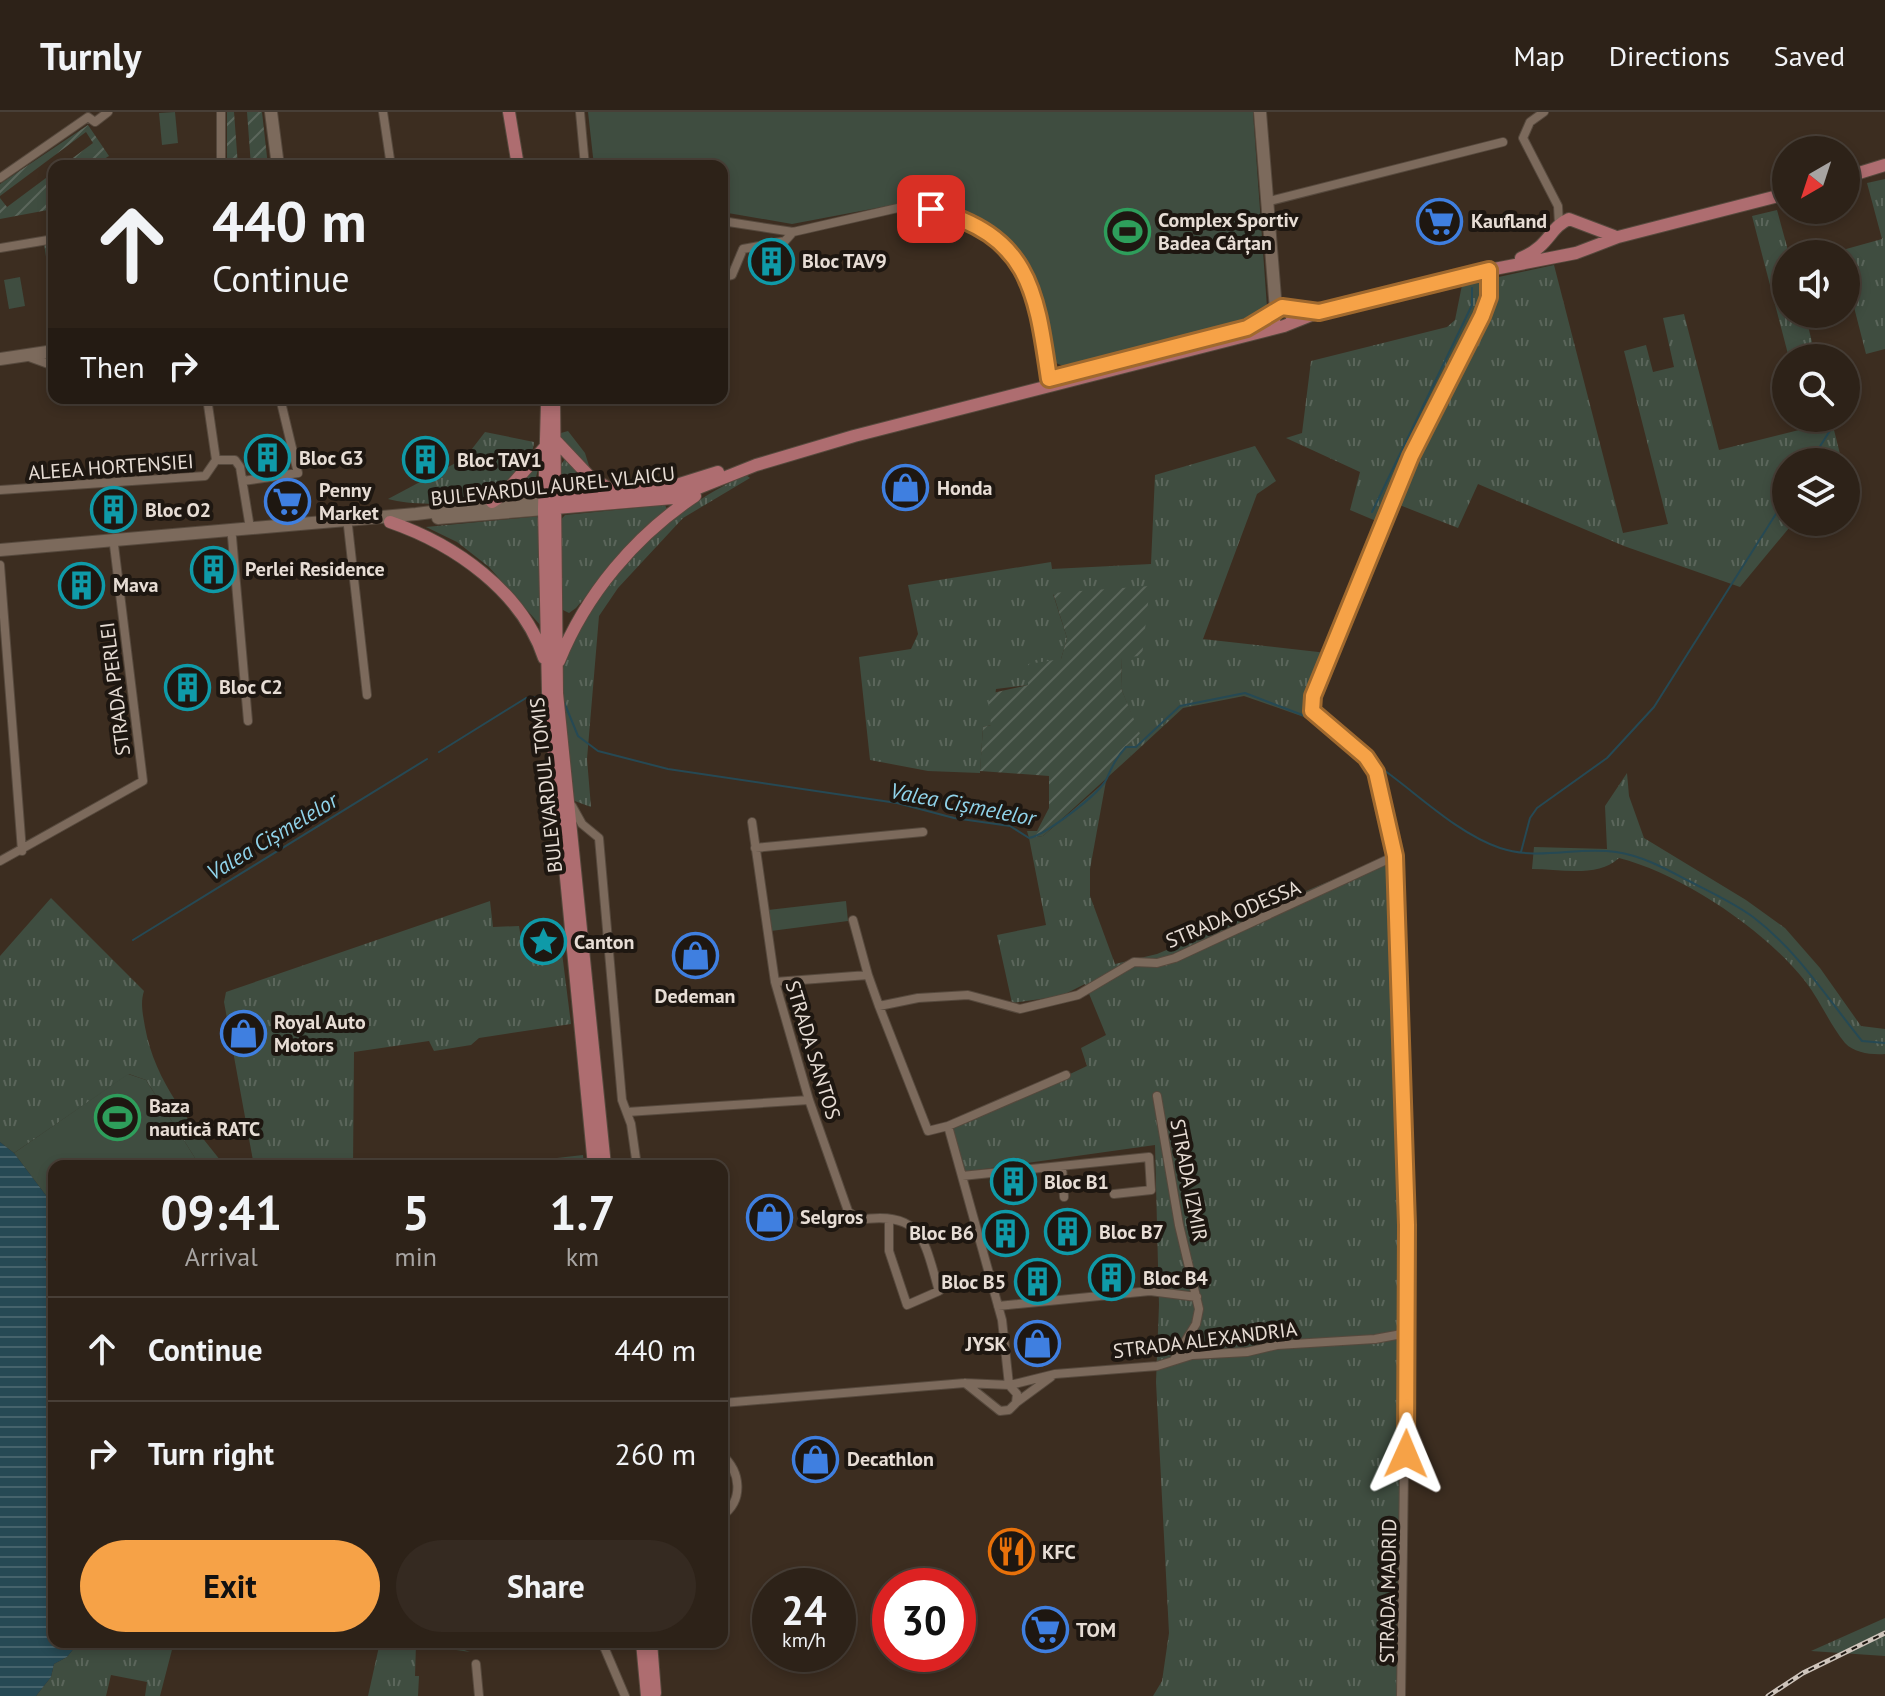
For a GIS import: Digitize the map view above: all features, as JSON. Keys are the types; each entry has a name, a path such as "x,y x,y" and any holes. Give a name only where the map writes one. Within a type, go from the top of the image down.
{"main road":[{"path":"271,112 277,160"},
{"path":"509,112 517,160"},
{"path":"1260,112 1273,285 1283,315"},
{"path":"1860,173 1885,165"},
{"path":"1618,237 1601,234 1569,219 1557,227 1555,242 1568,254 1618,237 1772,198"},
{"path":"1580,222 1589,235 1584,248"},
{"name":"BULEVARDUL AUREL VLAICU","path":"1489,270 1542,248 1557,227"},
{"name":"BULEVARDUL AUREL VLAICU","path":"0,552 416,514 492,502 673,498 735,473 854,436 1283,315 1319,312 1568,254"},
{"name":"BULEVARDUL AUREL VLAICU","path":"0,552 232,537 390,522 667,488 845,432 1247,328 1283,315"},
{"path":"0,359 48,352"},
{"name":"BULEVARDUL TOMIS","path":"548,404 551,444"},
{"name":"BULEVARDUL TOMIS","path":"554,404 549,503 552,668 593,1160"},
{"path":"492,502 504,494 551,444 589,476 619,494"},
{"path":"552,668 587,603 644,537 679,507 735,473"},
{"path":"390,522 435,540 481,572 534,636 552,668"},
{"name":"BULEVARDUL TOMIS","path":"552,668 604,1160"},
{"path":"643,1648 647,1696"},
{"path":"651,1648 655,1696"}],"street":[{"path":"0,178 88,117 95,122 108,112"},
{"path":"221,112 221,160"},
{"path":"383,112 390,160"},
{"path":"580,112 584,160"},
{"path":"1544,112 1530,122 1523,138 1558,206 1580,222"},
{"path":"1266,202 1503,142"},
{"path":"728,222 793,232 911,205 972,223 1007,249 1029,281 1037,302 1049,379"},
{"path":"1557,227 1558,206"},
{"path":"728,276 732,275 743,249 785,241 793,232"},
{"path":"0,248 48,240"},
{"name":"STRADA MADRID","path":"1401,1696 1407,1333 1395,856 1376,772 1366,757 1312,711 1313,696 1411,456 1482,316 1489,297 1489,270"},
{"path":"26,356 48,364"},
{"name":"ALEEA HORTENSIEI","path":"0,490 205,476 216,460 208,404"},
{"path":"250,528 243,481 298,473 281,404"},
{"name":"ALEEA HORTENSIEI","path":"216,460 235,460 243,481"},
{"path":"348,526 367,695"},
{"path":"232,537 248,721"},
{"name":"STRADA PERLEI","path":"22,851 143,781 114,545"},
{"path":"0,565 4,657 22,851 0,861"},
{"path":"567,791 577,819 599,838 622,1100 636,1160"},
{"name":"STRADA SANTOS","path":"752,822 775,982 809,1100 852,1216 889,1221"},
{"path":"755,848 923,832"},
{"name":"STRADA ODESSA","path":"879,1006 918,998 968,995 1020,1009 1063,1001 1134,962 1157,963 1175,958 1395,856"},
{"path":"853,920 868,975 925,1128 932,1131 948,1126 1066,1075"},
{"path":"775,982 868,975"},
{"name":"STRADA IZMIR","path":"1157,1096 1179,1225 1199,1309 1196,1324 1175,1358"},
{"path":"627,1112 809,1100"},
{"path":"948,1126 998,1306 1009,1385 1017,1394 1016,1403"},
{"path":"962,1176 1149,1157 1151,1190 1114,1194"},
{"path":"1062,1166 1064,1197"},
{"path":"889,1221 911,1225 923,1235 939,1291 907,1305 889,1251 889,1221"},
{"path":"998,1306 1150,1291 1197,1297"},
{"name":"STRADA ALEXANDRIA","path":"1009,1385 1055,1374 1157,1366 1175,1358 1407,1333"},
{"path":"965,1383 1000,1411 1009,1410 1055,1374"},
{"path":"728,1403 965,1383 1009,1385"},
{"path":"990,1400 991,1391 997,1385"},
{"path":"728,1463 739,1487 736,1500 728,1509"},
{"path":"605,1648 625,1696"},
{"path":"476,1664 479,1696"}],"green space":[{"path":"175,112 178,143 162,145 159,113"},
{"path":"227,112 234,112 238,160 227,160"},
{"path":"247,112 262,112 267,160 251,160"},
{"name":"Complex Sportiv Badea Cârțan","path":"588,112 1253,112 1267,307 1235,323 1067,368 1054,362 1040,296 1025,264 1003,241 968,216 919,200 792,224 728,213 728,160 593,160"},
{"path":"88,125 109,156 103,160 70,160 93,143 86,132 0,196 0,184"},
{"path":"48,176 48,210 0,219 0,198 7,207"},
{"path":"1885,179 1885,349 1866,354 1859,328 1860,245 1882,239 1867,183"},
{"path":"1772,211 1772,224 1781,224 1785,240 1772,240 1772,293 1752,216"},
{"path":"44,243 48,243 48,271"},
{"path":"1554,265 1623,533 1668,524 1624,351 1646,345 1653,372 1674,367 1663,318 1684,314 1719,450 1791,432 1834,432 1838,448 1772,448 1772,536 1782,536 1740,587 1624,546 1478,484 1458,528 1397,504 1388,526 1350,510 1360,472 1286,438 1302,433 1311,361 1447,327 1455,320 1462,285"},
{"path":"20,277 25,306 9,309 4,280"},
{"path":"1781,328 1808,328 1812,344 1785,344"},
{"path":"568,431 585,453 590,469 561,438 561,433"},
{"path":"485,432 534,442 525,464 500,492 470,501 441,503 388,499 465,458"},
{"path":"1255,446 1276,481 1257,494 1203,639 1336,654 1304,717 1244,696 1183,708 1131,756 1124,748 1139,734 1121,688 1122,656 1053,594 1067,638 1061,659 1029,685 996,689 991,725 983,727 980,773 928,771 870,760 859,657 911,649 918,634 908,585 1051,562 1052,569 1151,564 1155,475"},
{"path":"565,459 589,483 587,487 561,489 560,466"},
{"path":"534,466 538,469 533,490 509,494"},
{"path":"746,475 750,478 683,518 618,588 599,616 587,759 591,807 572,800 562,690 565,659 576,630 592,602 637,549 691,506"},
{"path":"665,505 667,509 645,527 576,608 569,613 563,610 559,522 565,515"},
{"path":"541,516 541,626 489,567 457,542 426,527"},
{"path":"1150,586 1142,656 1122,657 1121,688 1140,734 1125,747 1131,756 1043,836 1029,838 1027,831 1037,831 1049,808 1049,776 980,771 983,727 991,725 988,694 1028,685 1028,664 1061,659 1067,638 1053,593"},
{"path":"1627,773 1629,796 1644,838 1746,900 1785,928 1820,968 1861,1026 1885,1029 1885,1054 1864,1053 1845,1043 1805,981 1768,943 1721,906 1669,877 1619,858 1590,870 1532,869 1534,847 1607,849 1605,806"},
{"path":"1106,781 1090,869 1090,896 1115,964 1157,954 1396,853 1409,1338 1404,1696 1153,1696 1162,1681 1169,1633 1156,1382 1159,1305 1155,1145 962,1172 950,1130 1087,1066 1081,1048 1106,1035 1085,984 1061,996 1012,1003 997,935 1046,925 1029,838 1043,836"},
{"path":"51,898 144,991 143,1018 157,1066 176,1101 220,1160 196,1160 146,1080 129,1074 14,1153 0,1142 0,956"},
{"path":"490,901 493,927 519,926 524,956 562,953 571,1024 479,1038 471,1045 434,1051 429,1041 354,1052 353,1160 253,1160 224,1002 226,992"},
{"path":"846,901 848,921 771,931 768,910"},
{"name":"Baza nautică RATC","path":"128,1074 146,1080 196,1160 48,1160 48,1198 14,1153"},
{"path":"583,1155 583,1160 539,1160"},
{"path":"1885,1618 1885,1656 1811,1651"},
{"path":"74,1648 172,1648 160,1696 145,1696 147,1682 111,1675 106,1696 36,1696 51,1677 54,1664 67,1657"},
{"path":"379,1648 416,1648 418,1696 368,1696"}],"water":[{"path":"0,1142 14,1153 48,1198 48,1258 45,1259 48,1266 48,1648 74,1648 67,1657 54,1664 51,1677 36,1696 0,1696"}],"waterway":[{"path":"1372,512 1472,305 1472,288"},
{"path":"1819,448 1829,432"},
{"path":"1521,852 1530,818 1537,808 1607,758 1654,707 1772,520"},
{"name":"Valea Cișmelelor","path":"564,702 578,736 598,751 668,769 897,803 954,818 1010,826 1029,838 1047,830 1083,803 1102,785 1126,747 1136,747 1180,706 1245,693 1313,719 1330,731"},
{"name":"Valea Cișmelelor","path":"439,752 526,698 537,697"},
{"name":"Valea Cișmelelor","path":"133,940 427,759"},
{"name":"Valea Cișmelelor","path":"1374,763 1450,821 1500,848 1529,853 1601,851 1626,854 1663,868 1730,902 1753,917 1784,945 1862,1041 1885,1043"}],"railway":[{"path":"1768,1696 1803,1673 1885,1633"}],"place":[{"name":"Kaufland","path":"1440,221"},
{"name":"Complex Sportiv Badea Cârțan","path":"1127,232"},
{"name":"Bloc TAV9","path":"771,261"},
{"name":"Bloc G3","path":"268,458"},
{"name":"Bloc TAV1","path":"426,460"},
{"name":"Honda","path":"906,488"},
{"name":"Penny Market","path":"288,501"},
{"name":"Bloc O2","path":"114,510"},
{"name":"Perlei Residence","path":"214,569"},
{"name":"Mava","path":"82,585"},
{"name":"Bloc C2","path":"188,687"},
{"name":"Canton","path":"543,942"},
{"name":"Dedeman","path":"695,956"},
{"name":"Royal Auto Motors","path":"243,1033"},
{"name":"Baza nautică RATC","path":"118,1117"},
{"name":"Bloc B1","path":"1013,1182"},
{"name":"Selgros","path":"769,1217"},
{"name":"Bloc B7","path":"1068,1232"},
{"name":"Bloc B6","path":"1005,1233"},
{"name":"Bloc B4","path":"1112,1278"},
{"name":"Bloc B5","path":"1037,1282"},
{"name":"JYSK","path":"1038,1344"},
{"name":"Decathlon","path":"816,1459"},
{"name":"KFC","path":"1011,1552"},
{"name":"TOM","path":"1045,1630"}],"route":[{"path":"931,209 972,223 998,241 1018,262 1037,302 1049,379 1247,328 1282,307 1319,312 1489,270 1489,297 1482,316 1411,456 1313,696 1312,711 1366,757 1376,772 1395,856 1401,1115 1407,1225 1406,1454"}]}
